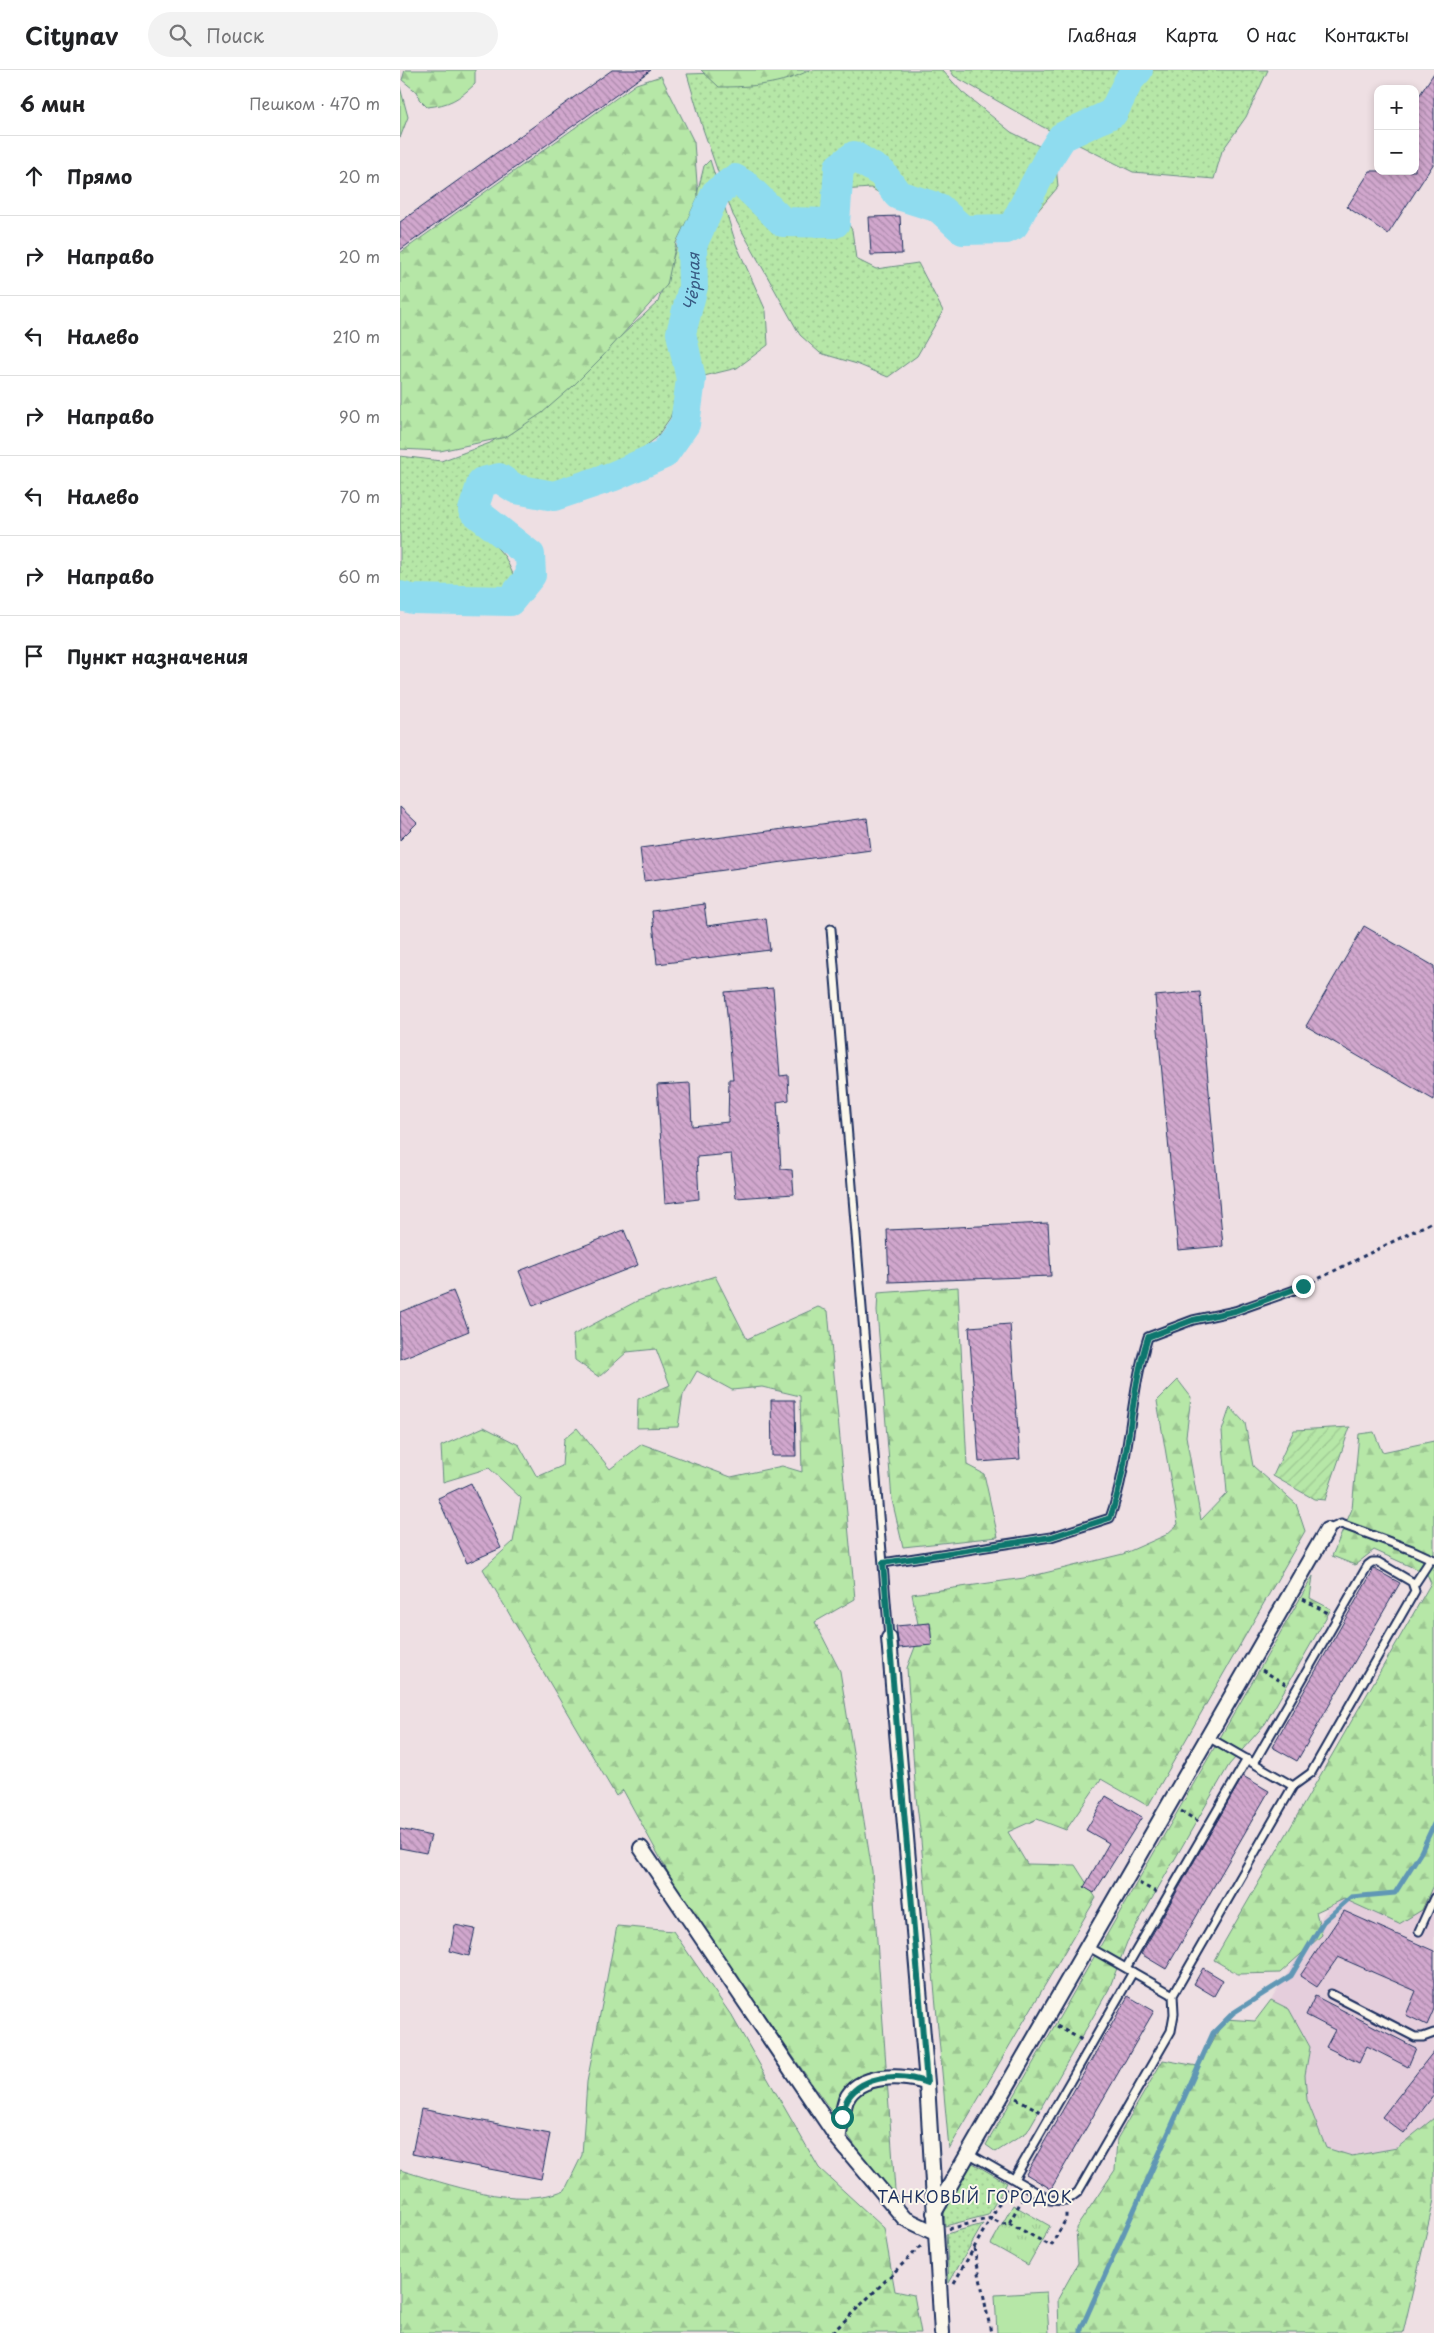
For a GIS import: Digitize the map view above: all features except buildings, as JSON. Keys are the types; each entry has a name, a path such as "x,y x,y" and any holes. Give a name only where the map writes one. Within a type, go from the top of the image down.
{"street":[{"path":"934,2213 1327,1530"},
{"path":"889,1638 927,2083 942,2333"},
{"path":"641,1848 838,2138 904,2218 935,2233"},
{"path":"838,2138 847,2099 858,2087 881,2078 895,2077 927,2083"}],"lane":[{"path":"831,929 889,1638"},
{"path":"883,1563 1051,1537 1110,1518 1119,1493 1140,1363 1148,1337 1193,1320 1235,1311 1303,1286"},
{"path":"968,2153 1050,2200 1066,2201 1078,2192 1171,2031 1174,2014 1173,1995 1294,1786 1310,1773 1415,1592 1414,1585 1432,1560 1412,1550 1341,1524 1327,1530"},
{"path":"1254,1763 1368,1565 1372,1562 1378,1562 1414,1585"},
{"path":"1208,1736 1294,1786"},
{"path":"1014,2179 1091,2045 1166,1898 1247,1759"},
{"path":"1420,1932 1434,1898"},
{"path":"1087,1946 1173,1995"},
{"path":"1332,1994 1414,2037 1423,2037 1434,2033"}],"path":[{"path":"1303,1286 1434,1221"},
{"path":"1291,1592 1337,1618"},
{"path":"1250,1663 1296,1690"},
{"path":"1169,1804 1208,1826"},
{"path":"1128,1876 1166,1898"},
{"path":"1045,2019 1091,2045"},
{"path":"1004,2091 1049,2117"},
{"path":"940,2306 1014,2179"},
{"path":"1009,2222 1051,2246 1066,2219 1066,2201"},
{"path":"832,2333 935,2233 992,2218 1002,2224 1009,2222 1018,2208"},
{"path":"974,2248 991,2333"}],"shaded area":[{"path":"1434,1848 1434,2118 1397,2148 1352,2156 1326,2148 1307,2100 1305,2075 1310,2047 1289,2009 1271,2000 1344,1881"}],"green space":[{"path":"405,70 475,70 475,84 464,94 453,100 442,105 427,107 419,99 418,93 402,80"},
{"path":"701,70 810,70 777,82 719,87"},
{"path":"818,70 942,70 962,92 1011,132 1055,154 1058,187 1025,226 991,239 951,229 909,211 871,188 842,190 842,213 852,230 856,259 876,269 918,263 943,311 917,356 888,377 857,364 820,353 800,335 733,215 703,129 687,74"},
{"path":"950,70 1268,70 1246,117 1222,151 1214,179 1133,172 1041,126 954,76"},
{"path":"661,76 694,142 698,197 676,243 667,285 603,356 572,387 542,413 506,437 440,451 400,449 400,253 636,84"},
{"path":"400,87 408,117 400,138"},
{"path":"710,160 736,244 766,311 768,345 737,368 704,376 678,393 670,418 656,438 632,456 609,468 555,487 514,476 475,473 466,488 467,513 505,557 513,574 509,590 487,596 451,591 418,595 400,591 400,456 441,461 490,443 566,390 595,360 658,302 685,222 696,199 704,166"},
{"path":"715,1276 747,1339 818,1307 828,1311 855,1599 815,1622 840,1671 872,1871 896,2204 681,1896 623,1790 616,1796 483,1569 513,1542 521,1498 489,1468 443,1482 441,1446 484,1427 519,1445 537,1477 562,1466 564,1439 577,1428 610,1469 642,1444 731,1477 782,1466 802,1472 800,1396 762,1387 732,1390 697,1371 683,1395 678,1427 637,1428 638,1399 670,1385 656,1349 627,1352 599,1377 575,1360 573,1335 637,1301"},
{"path":"958,1287 967,1465 984,1474 998,1537 903,1547 892,1500 877,1311 878,1293"},
{"path":"1178,1380 1191,1397 1186,1436 1201,1520 1227,1493 1222,1431 1230,1407 1245,1423 1253,1466 1296,1504 1305,1531 1148,1806 1101,1779 1066,1830 1037,1819 1008,1832 1027,1864 1075,1865 1096,1898 949,2149 916,1797 907,1668 920,1634 912,1594 1024,1578 1123,1554 1166,1535 1178,1524 1157,1401"},
{"path":"1350,1427 1325,1500 1314,1499 1273,1476 1294,1430"},
{"path":"1374,1432 1382,1452 1434,1441 1434,1883 1422,1910 1399,1924 1344,1899 1316,1912 1322,1935 1280,1973 1238,1974 1214,1960 1431,1583 1427,1574 1374,1550 1355,1565 1332,1556 1352,1509 1359,1434"},
{"path":"1313,1576 1310,1598 1331,1609 1265,1724 1229,1765 1127,1942 1109,1989 1027,2132 996,2152 986,2145"},
{"path":"617,1926 673,1931 733,2018 819,2168 884,2228 895,2291 914,2295 921,2333 400,2333 400,2170 461,2188 504,2196 526,2197 546,2195 565,2190 582,2155 587,2082"},
{"path":"1271,2000 1289,2009 1310,2047 1305,2075 1307,2100 1326,2148 1352,2156 1397,2148 1434,2118 1434,2200 1403,2333 1059,2333 1058,2299 1078,2263 1076,2228 1115,2170 1117,2139 1163,2060 1198,2066 1225,2019 1255,2021"},
{"path":"971,2162 1007,2183 988,2215 945,2226 944,2208"},
{"path":"1013,2205 1050,2226 1028,2265 991,2244"},
{"path":"983,2224 949,2283 946,2234"},
{"path":"1046,2292 1049,2333 997,2333 995,2295"}],"waterway":[{"name":"Чёрная","path":"400,596 412,599 510,601 531,575 530,555 473,510 482,482 499,478 516,489 554,496 614,476 664,454 685,424 691,379 681,333 693,287 692,245 716,193 735,179 745,185 783,222 835,223 839,167 854,156 882,173 898,195 939,208 963,230 1006,229 1014,225 1048,159 1062,137 1113,113 1129,80 1138,70"},
{"path":"1081,2333 1081,2329 1213,2033 1233,2013 1291,1976 1323,1922 1351,1897 1395,1893 1421,1852 1434,1824"}],"district":[{"name":"ТАНКОВЫЙ ГОРОДОК","path":"975,2196"}],"route":[{"path":"842,2117 847,2099 858,2087 868,2082 881,2078 895,2077 921,2080 927,2083 883,1563 1051,1537 1110,1518 1119,1493 1140,1363 1148,1337 1193,1320 1235,1311 1303,1286"}]}
